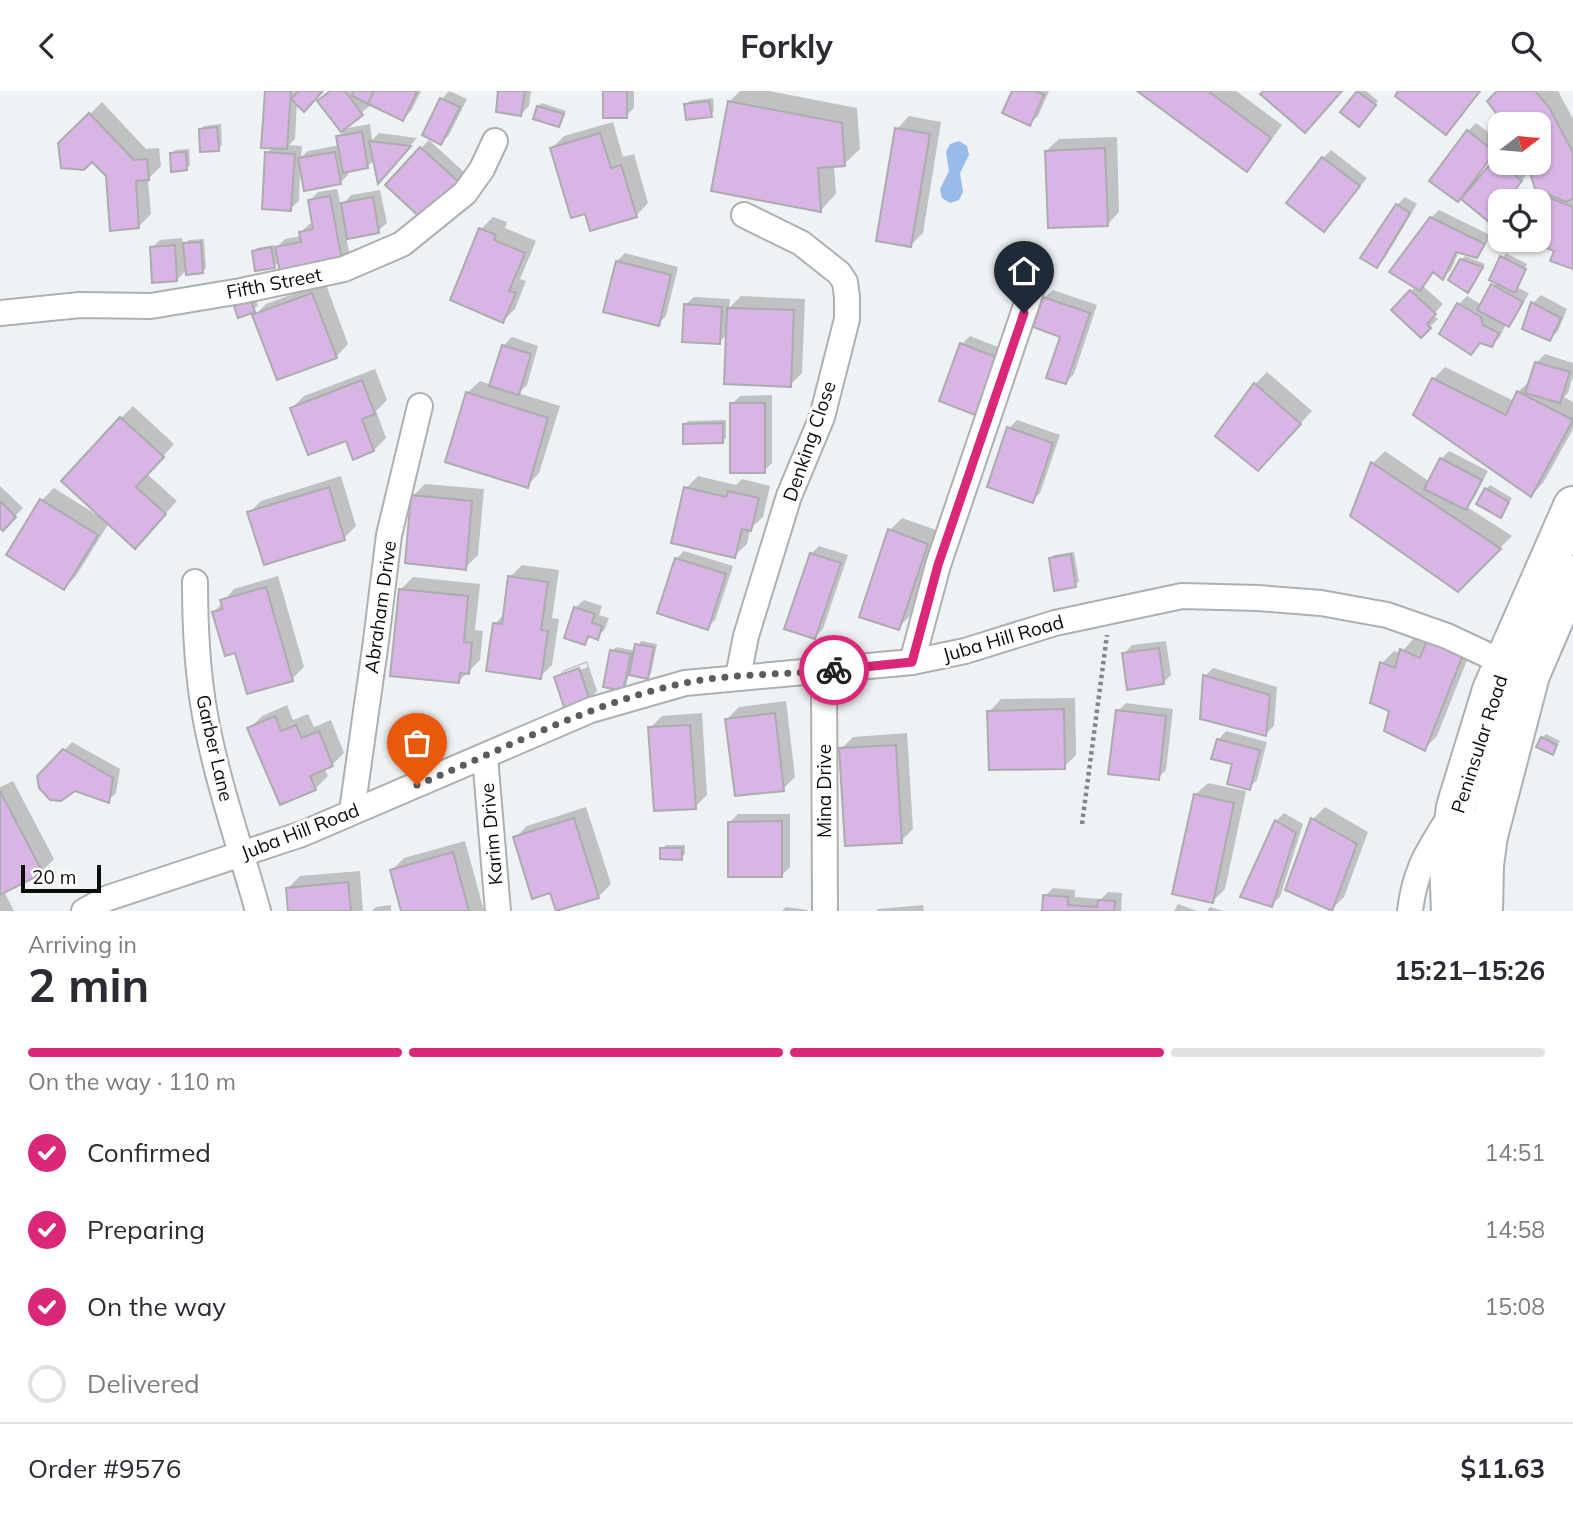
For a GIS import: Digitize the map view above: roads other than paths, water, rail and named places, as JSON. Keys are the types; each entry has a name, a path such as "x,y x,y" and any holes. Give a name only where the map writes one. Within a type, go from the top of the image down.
{"main road":[{"name":"Peninsular Road","path":"1483,911 1484,865 1517,669 1573,506"},
{"name":"Peninsular Road","path":"1451,911 1449,862 1456,807 1492,690 1517,669 1573,575"},
{"path":"1456,807 1493,815"}],"street":[{"name":"Fifth Street","path":"0,313 80,305 151,306 241,291 344,269 402,244 464,193 482,169 495,141"},
{"name":"Denking Close","path":"738,677 746,636 789,496 822,417 847,319 848,297 845,282 839,273 801,243 744,215"},
{"path":"912,662 938,565 1032,288"},
{"name":"Abraham Drive","path":"352,811 389,535 420,405"},
{"name":"Garber Lane","path":"194,582 195,644 205,716 223,792 258,911"},
{"name":"Juba Hill Road","path":"84,911 108,898 302,834 591,710 685,683 912,662 965,651 1055,623 1182,596 1321,603 1387,615 1447,636 1517,669"},
{"name":"Mina Drive","path":"824,671 825,911"},
{"name":"Karim Drive","path":"485,757 498,911"},
{"path":"1410,911 1422,859 1456,807"}],"water":[{"path":"959,141 967,146 969,155 960,173 963,192 959,200 950,203 942,198 940,189 949,171 946,152 950,144"}]}
